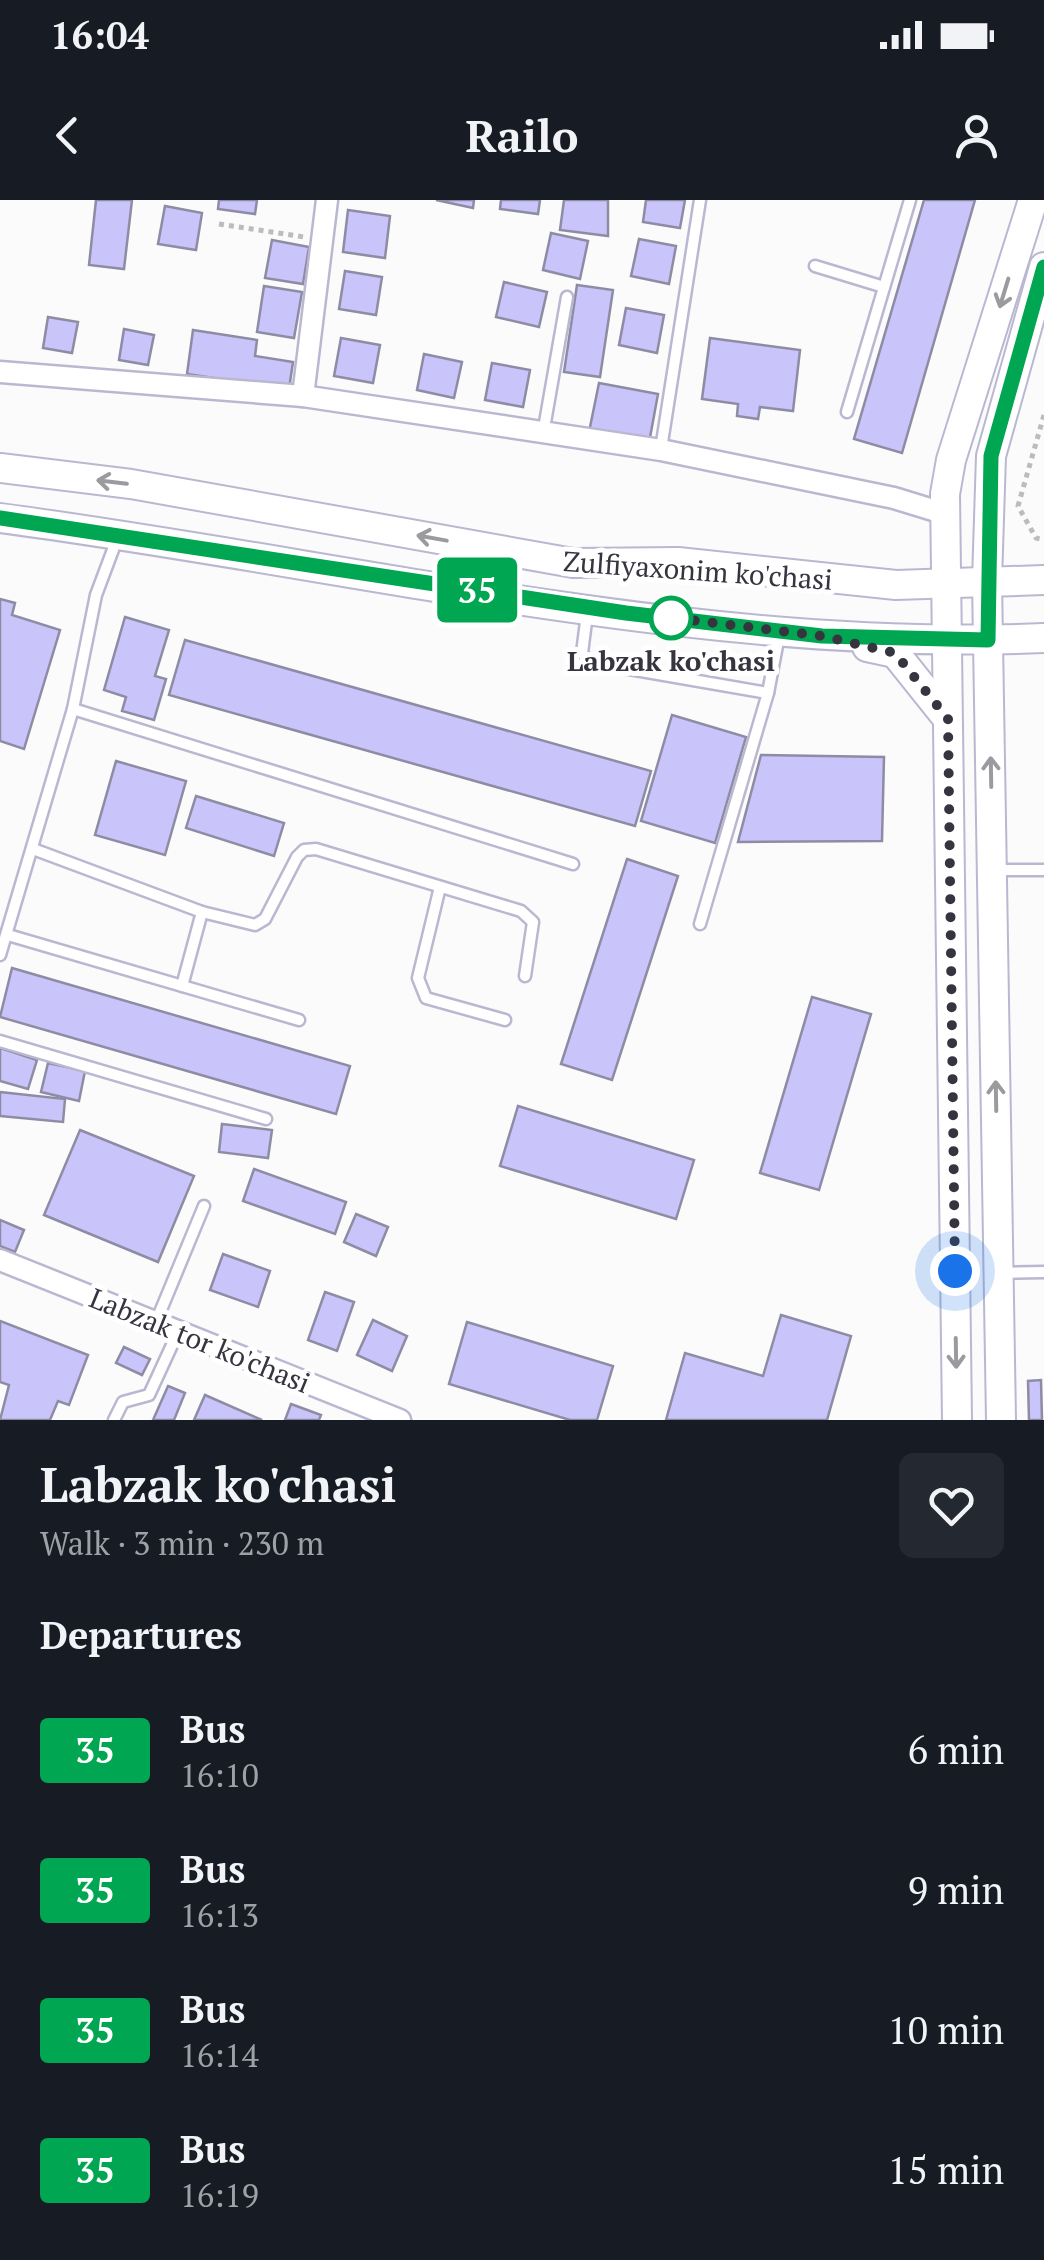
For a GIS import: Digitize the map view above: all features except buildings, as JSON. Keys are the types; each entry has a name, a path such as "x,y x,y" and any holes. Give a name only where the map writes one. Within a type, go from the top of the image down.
{"main road":[{"path":"957,1420 946,514 952,460 1033,200"},
{"path":"1001,1420 988,640 991,456 1044,267"},
{"name":"Zulfiyaxonim ko'chasi","path":"0,468 131,484 573,563 678,562 896,585 1044,580"},
{"name":"Zulfiyaxonim ko'chasi","path":"0,518 588,608 780,632 988,640 1044,638"},
{"path":"822,636 895,653 948,719"}],"street":[{"path":"303,396 327,200"},
{"path":"0,372 303,396 661,450 894,498 946,514"},
{"name":"Labzak tor ko'chasi","path":"0,1260 400,1420"}],"lane":[{"path":"661,450 700,200"},
{"path":"846,412 910,200"},
{"path":"816,266 884,287"},
{"path":"543,435 566,297"},
{"path":"0,955 74,709 96,595 118,534"},
{"path":"588,608 582,654 589,662 768,693"},
{"path":"700,924 768,693 780,632"},
{"path":"74,709 573,864"},
{"path":"33,848 243,924 265,919 304,850 316,849 528,916 533,922 524,976"},
{"path":"992,870 1044,870"},
{"path":"440,887 418,978 419,990 426,998 505,1020"},
{"path":"182,986 202,912"},
{"path":"8,934 299,1020"},
{"path":"0,1040 266,1119"},
{"path":"156,1322 204,1206"},
{"path":"998,1273 1044,1272"},
{"path":"114,1420 122,1402 149,1394 178,1332"}],"path":[{"path":"219,224 322,239"},
{"path":"1044,415 1018,506 1036,538 1044,540"}],"bus line":[{"name":"35","path":"0,518 626,613 822,636 988,640 991,456 1044,267"}],"place":[{"name":"Labzak ko'chasi","path":"671,618"}],"route":[{"path":"671,618 665,617 822,636 895,653 948,719 955,1271"}]}
